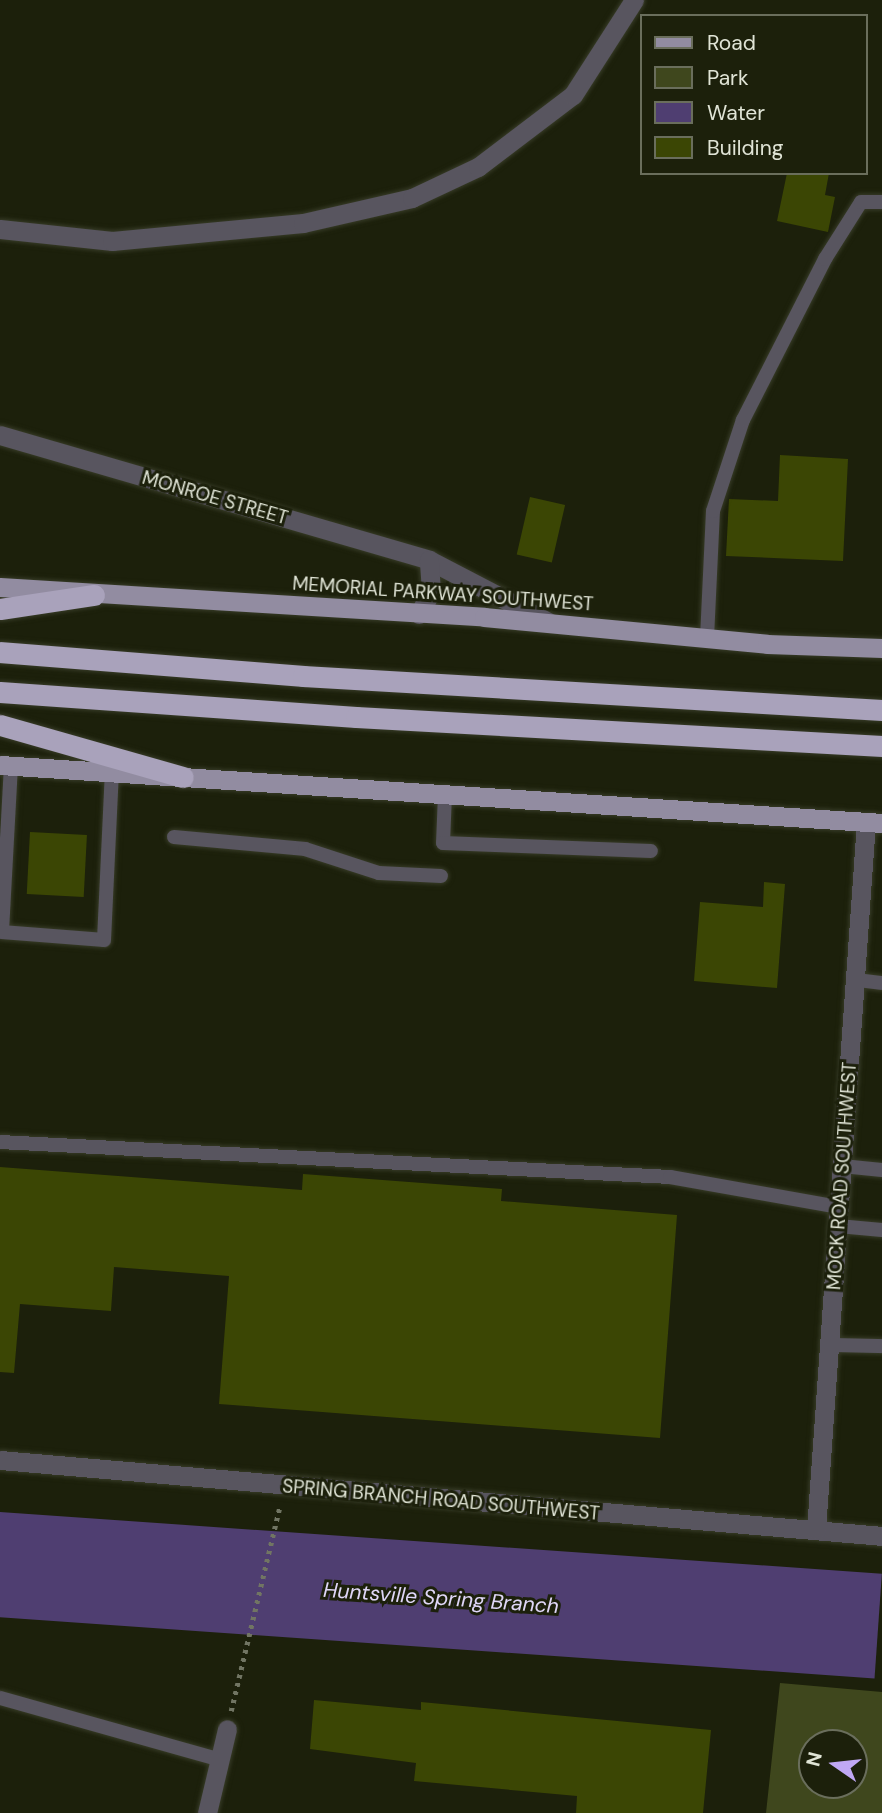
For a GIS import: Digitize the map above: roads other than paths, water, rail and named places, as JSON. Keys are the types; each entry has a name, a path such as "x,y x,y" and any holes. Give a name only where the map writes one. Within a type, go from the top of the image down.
{"highway":[{"path":"0,609 94,595"},
{"path":"0,652 303,676 882,709"},
{"path":"0,692 356,718 882,746"},
{"path":"0,725 183,777"}],"main road":[{"name":"MEMORIAL PARKWAY SOUTHWEST","path":"0,587 551,623 707,638 882,648"},
{"path":"6,765 874,823"}],"street":[{"path":"0,229 113,241 303,223 412,198 478,167 573,95 634,0"},
{"name":"MONROE STREET","path":"0,436 429,560 551,623"},
{"path":"419,614 431,591 429,560"},
{"name":"MOCK ROAD SOUTHWEST","path":"816,1530 857,980 874,823"},
{"name":"SPRING BRANCH ROAD SOUTHWEST","path":"0,1460 882,1535"},
{"path":"207,1813 227,1728"}],"lane":[{"path":"707,638 713,512 743,420 825,258 861,202 882,202"},
{"path":"6,765 2,932 104,940 112,772"},
{"path":"445,794 443,843 650,850"},
{"path":"174,837 305,849 379,873 441,876"},
{"path":"857,980 882,983"},
{"path":"0,1142 670,1177 882,1230"},
{"path":"842,1166 882,1170"},
{"path":"829,1345 882,1346"},
{"path":"0,1698 220,1760"}],"water":[{"name":"Huntsville Spring Branch","path":"0,1512 882,1574 875,1678 0,1617"}]}
